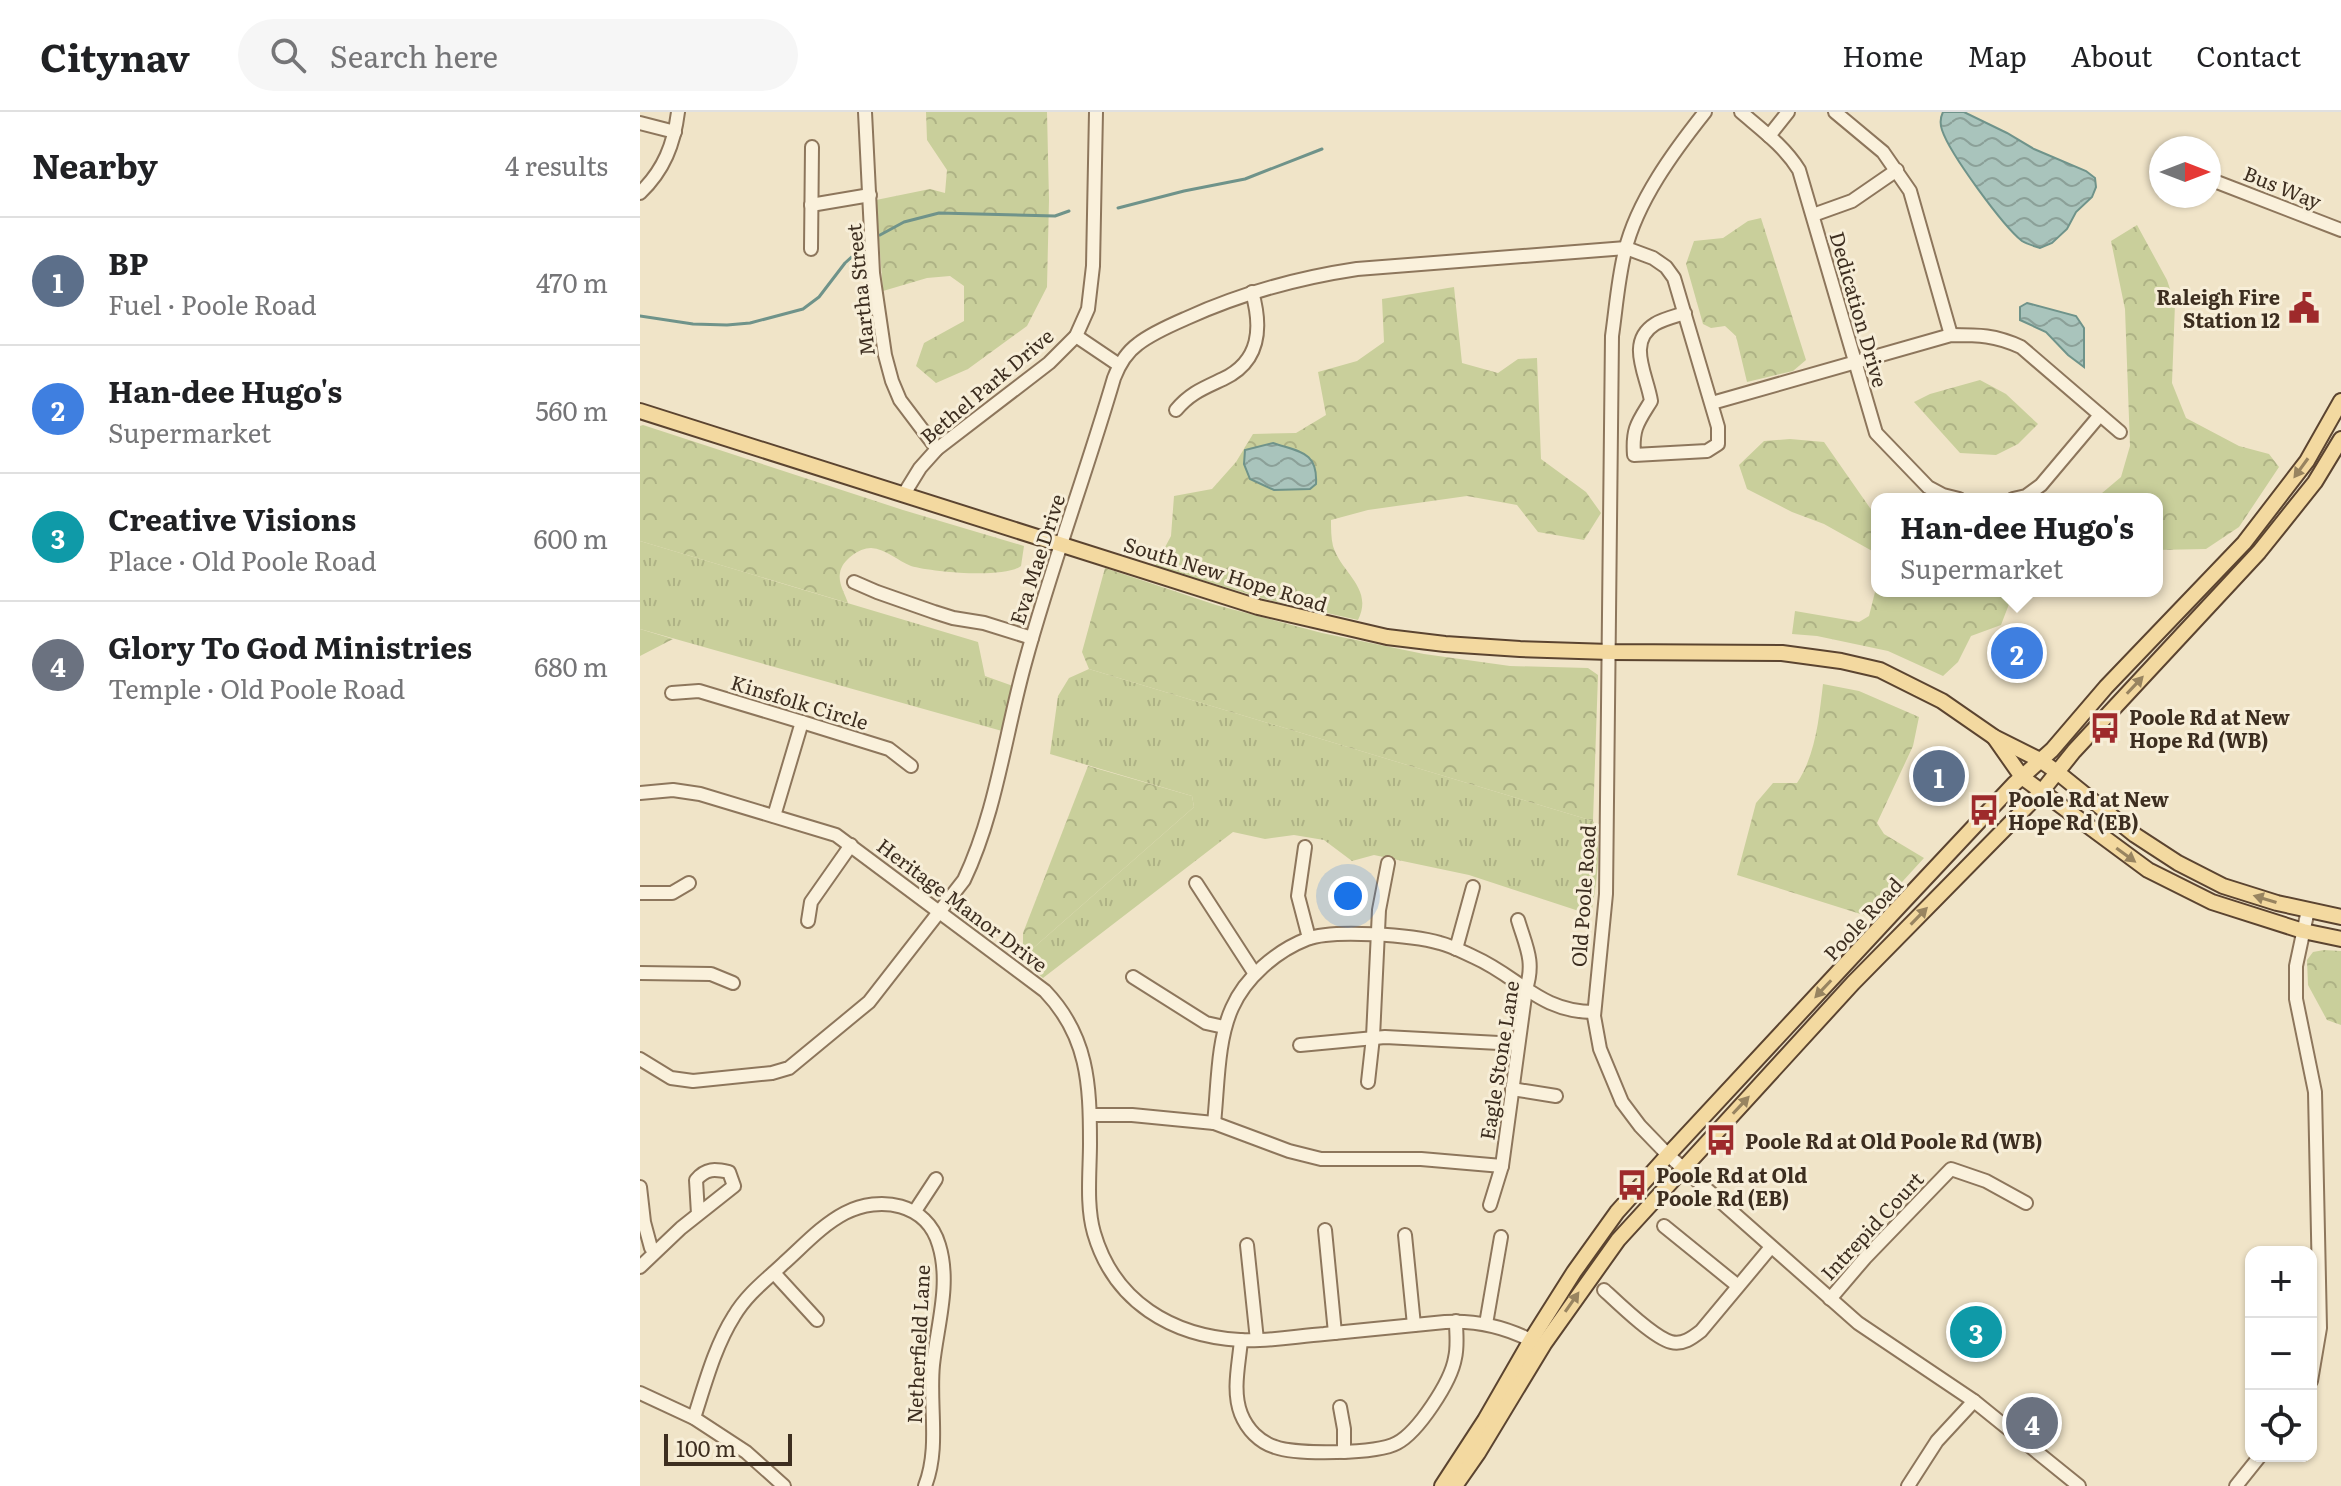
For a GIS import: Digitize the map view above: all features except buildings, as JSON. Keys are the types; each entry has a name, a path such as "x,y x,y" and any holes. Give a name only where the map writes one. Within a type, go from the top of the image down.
{"main road":[{"name":"Poole Road","path":"1455,1486 1478,1453 1574,1272 1617,1212 2244,543 2307,461 2341,401"},
{"name":"South New Hope Road","path":"640,411 1258,607 1387,637 1520,649 1782,653 1880,670 1930,695 1994,737 2040,760 2135,835 2178,863 2223,886 2341,917"},
{"name":"Poole Road","path":"1442,1486 1537,1343 1618,1240 1853,983 2042,791 2074,751 2259,552 2315,482 2341,439"},
{"path":"2244,543 2259,552"},
{"name":"South New Hope Road","path":"1994,737 2022,777 2148,870 2212,902 2303,931 2341,939"}],"street":[{"path":"640,193 666,160 678,112"},
{"name":"Martha Street","path":"865,112 873,273 888,368 900,400 937,449"},
{"name":"Bethel Park Drive","path":"904,494 920,468 937,449 1049,363 1076,336 1088,309 1093,266 1096,112"},
{"name":"Old Poole Road","path":"1705,112 1664,166 1626,248 1618,289 1611,371 1606,894 1594,1012 1600,1049 1622,1102 1668,1155 1830,1299 1883,1341 1974,1401 2079,1486"},
{"name":"Dedication Drive","path":"1741,112 1791,157 1799,170 1876,433 1928,487 1939,493"},
{"path":"1769,136 1788,112"},
{"path":"1835,112 1883,152 1910,191 1951,335"},
{"path":"640,123 675,132"},
{"path":"811,249 812,147"},
{"path":"1813,215 1852,201 1897,170"},
{"name":"Bus Way","path":"2221,184 2341,230"},
{"path":"811,205 870,195"},
{"path":"1626,248 1653,258 1666,267 1674,278 1685,313 1712,403 1718,427 1718,444 1707,451 1634,455 1636,422 1651,401 1638,352 1642,336 1655,323 1685,313"},
{"name":"Eva Mae Drive","path":"640,1059 671,1078 693,1081 772,1073 789,1068 869,1002 964,880 981,837 1032,638 1119,365 1138,344 1170,325 1224,301 1294,279 1357,269 1626,248"},
{"path":"1176,410 1196,390 1239,369 1252,353 1259,322 1252,292"},
{"path":"1712,403 1951,335 1983,334 2021,347 2120,432"},
{"path":"1076,336 1119,365"},
{"path":"2030,493 2041,485 2100,415"},
{"path":"854,582 953,618 984,623 1032,638"},
{"name":"Kinsfolk Circle","path":"672,693 699,691 802,722 889,749 911,766"},
{"path":"774,816 802,722"},
{"name":"Heritage Manor Drive","path":"640,793 673,790 700,794 836,835 1029,978 1056,1003 1081,1049 1087,1075 1091,1219 1104,1258 1118,1281 1139,1304 1175,1327 1209,1336 1257,1340 1456,1321 1486,1324 1520,1334 1537,1343"},
{"path":"808,921 811,902 851,845"},
{"path":"1305,847 1298,896 1309,938"},
{"path":"1368,1082 1379,910 1388,863"},
{"path":"640,893 672,893 689,883"},
{"path":"1196,883 1255,974"},
{"path":"1456,949 1473,887"},
{"path":"2308,910 2296,966 2296,999 2315,1092 2320,1316 2317,1346"},
{"name":"Eagle Stone Lane","path":"1490,1205 1502,1166 1531,964 1518,920"},
{"path":"1214,1123 1224,1027 1233,1005 1255,974 1284,950 1309,938 1378,936 1440,943 1477,958 1559,1008 1594,1012"},
{"path":"640,973 711,974 733,983"},
{"path":"1133,977 1206,1023 1224,1027"},
{"path":"1300,1045 1373,1037 1518,1044"},
{"path":"1512,1089 1556,1096"},
{"path":"1090,1115 1132,1115 1214,1123 1289,1151 1321,1159 1421,1159 1502,1166"},
{"name":"Intrepid Court","path":"1830,1299 1951,1169 1986,1181 2026,1203"},
{"path":"694,1418 708,1375 733,1317 750,1293 843,1214 864,1206 896,1204 915,1211 936,1179"},
{"path":"640,1187 644,1222 651,1248 655,1251"},
{"name":"Netherfield Lane","path":"915,1211 932,1227 940,1246 943,1266 941,1318 932,1370 932,1448 925,1486"},
{"path":"640,1267 698,1214"},
{"path":"1664,1226 1738,1286"},
{"path":"1325,1230 1335,1333"},
{"path":"1405,1235 1414,1325"},
{"path":"1486,1324 1501,1237"},
{"path":"1247,1245 1257,1340"},
{"path":"1604,1290 1658,1336 1672,1343 1688,1341 1701,1331 1771,1247"},
{"path":"774,1273 817,1320"},
{"path":"1241,1340 1236,1398 1241,1416 1250,1430 1268,1444 1282,1449 1379,1450 1397,1444 1415,1429 1451,1374 1456,1357 1456,1321"},
{"path":"640,1393 694,1418 746,1452 784,1486"},
{"path":"1908,1486 1937,1441 1974,1401"},
{"path":"1340,1407 1344,1452"},
{"path":"2236,1486 2255,1462"}],"green space":[{"path":"926,112 1047,112 1047,287 1027,326 968,369 936,383 916,366 924,343 964,321 964,286 950,276 927,278 883,291 876,200 930,189 945,193 947,170 927,140"},
{"path":"1761,218 1806,360 1793,371 1747,382 1736,336 1725,326 1711,328 1703,324 1686,264 1694,241 1723,238 1748,221"},
{"path":"2137,225 2167,280 2175,304 2172,383 2186,418 2239,446 2269,454 2279,467 2239,527 2206,549 2163,550 2163,493 2102,493 2121,477 2130,446 2125,309 2111,241"},
{"path":"1454,287 1462,363 1498,373 1518,359 1537,358 1541,459 1586,492 1601,513 1584,540 1538,532 1517,505 1467,496 1368,510 1331,520 1333,546 1362,599 1358,620 1265,599 1155,566 1171,536 1174,496 1212,489 1236,462 1253,434 1296,433 1326,415 1318,372 1357,361 1384,342 1382,299"},
{"path":"1980,380 2006,394 2038,424 2018,444 1996,455 1960,453 1914,402 1930,394"},
{"path":"640,426 1024,546 1021,566 984,573 935,570 911,566 871,548 861,550 841,568 840,581 848,603 640,541"},
{"path":"1790,439 1824,442 1871,509 1871,550 1824,524 1747,489 1739,465 1764,441"},
{"path":"640,541 978,642 985,676 1013,686 1002,731 640,629"},
{"path":"1105,568 1216,605 1322,633 1424,654 1510,666 1588,668 1598,675 1593,821 1089,669 1082,652"},
{"path":"1874,597 2012,597 2001,625 1971,636 1958,662 1943,676 1888,651 1792,634 1795,611 1859,622 1869,616"},
{"path":"640,629 673,639 640,656"},
{"path":"1089,669 1593,821 1598,853 1591,915 1469,875 1374,855 1352,861 1324,840 1294,835 1265,839 1233,832 1043,978 1023,961 1023,957 1194,807 1192,796 1050,754 1058,696 1069,678"},
{"path":"1823,684 1859,691 1919,717 1913,746 1877,823 1884,834 1924,858 1870,917 1737,875 1756,803 1773,783 1797,783 1809,760"},
{"path":"1088,766 1192,796 1194,807 1023,957 1023,933"},
{"path":"2341,951 2341,1025 2327,1020 2308,985 2307,960 2313,952"}],"water":[{"path":"1943,112 1964,112 2034,149 2086,171 2095,178 2092,197 2052,243 2040,248 2022,241 1990,206 1955,155 1941,128"},
{"path":"2027,303 2076,316 2084,328 2084,367 2046,332 2020,320 2020,307"},
{"path":"1273,443 1305,454 1314,465 1316,484 1310,489 1274,490 1250,479 1244,464 1245,450"}],"waterway":[{"path":"1118,208 1245,179 1322,149"},
{"path":"880,235 904,222 939,213 1055,216 1069,211"},
{"path":"640,316 693,324 727,325 750,323 803,309 819,297 845,263 865,245"}],"place":[{"name":"Raleigh Fire Station 12","path":"2304,308"},
{"name":"Han-dee Hugo's","path":"2017,653"},
{"name":"Poole Rd at New Hope Rd (WB)","path":"2105,728"},
{"name":"BP","path":"1939,776"},
{"name":"Poole Rd at New Hope Rd (EB)","path":"1984,810"},
{"name":"Poole Rd at Old Poole Rd (WB)","path":"1721,1140"},
{"name":"Poole Rd at Old Poole Rd (EB)","path":"1632,1185"},
{"name":"Creative Visions","path":"1976,1332"},
{"name":"Glory To God Ministries","path":"2032,1423"}]}
